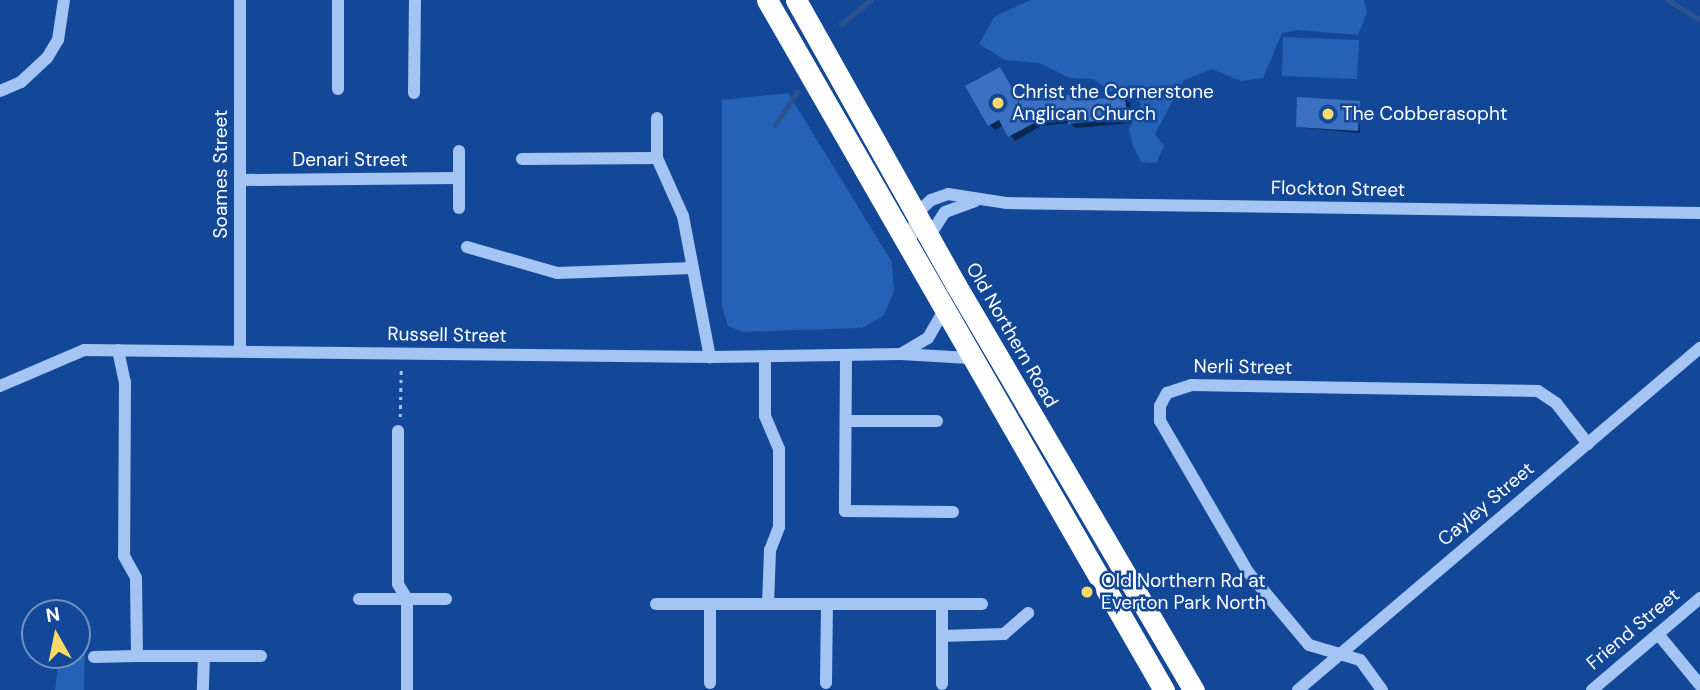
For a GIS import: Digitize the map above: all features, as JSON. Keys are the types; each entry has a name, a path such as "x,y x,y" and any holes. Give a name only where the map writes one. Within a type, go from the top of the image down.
{"highway":[{"path":"766,0 909,254 1164,690"},
{"name":"Old Northern Road","path":"796,0 1194,690"}],"street":[{"path":"0,91 21,82 47,58 58,40 64,0"},
{"name":"Soames Street","path":"240,0 240,349"},
{"path":"338,0 338,89"},
{"path":"415,0 415,93"},
{"path":"657,118 657,158 682,216 710,357"},
{"path":"459,151 459,208"},
{"path":"522,159 657,158"},
{"name":"Denari Street","path":"240,180 459,178"},
{"name":"Flockton Street","path":"917,213 943,195 961,195 975,201"},
{"name":"Flockton Street","path":"930,235 944,212 975,201 1700,213"},
{"path":"909,254 911,226 917,213"},
{"path":"467,247 557,272 693,268"},
{"path":"901,354 928,338 943,312"},
{"name":"Cayley Street","path":"1298,690 1700,348"},
{"name":"Russell Street","path":"0,386 75,352 118,350 240,349 710,357 901,354 969,358"},
{"path":"118,350 125,382 124,556 136,578 137,656"},
{"path":"765,356 765,416 779,449 779,527 770,550 768,604"},
{"path":"846,356 845,511 953,512"},
{"name":"Nerli Street","path":"1340,654 1309,645 1248,572 1160,421 1160,406 1167,393 1191,386 1538,391 1556,403 1588,444"},
{"path":"846,421 937,421"},
{"path":"398,431 398,584 407,599 407,690"},
{"name":"Friend Street","path":"1592,690 1700,598"},
{"path":"359,599 446,599"},
{"path":"656,604 982,604"},
{"path":"710,604 710,683"},
{"path":"827,604 827,683"},
{"path":"942,604 942,684"},
{"path":"942,636 1008,633 1028,612"},
{"path":"1658,634 1700,685"},
{"path":"1340,654 1364,663 1382,690"},
{"path":"203,690 204,656"},
{"path":"94,657 261,656"}],"path":[{"path":"398,431 401,368"}],"shaded area":[{"path":"1030,0 1364,0 1367,13 1358,35 1298,30 1282,33 1263,78 1241,81 1212,69 1184,80 1155,134 1164,146 1156,163 1141,162 1133,146 1129,129 1141,104 1134,94 1110,91 1093,79 1070,78 1039,63 1005,60 979,44 994,17"},
{"path":"1283,37 1359,40 1357,79 1282,76"},
{"path":"788,93 892,262 894,292 883,316 862,328 742,332 728,326 722,307 722,100"},
{"path":"57,669 84,669 84,690 55,690"}],"building":[{"path":"1000,67 1019,100 1088,93 1089,100 1125,96 1127,118 1068,124 1068,118 1036,122 1008,137 999,120 988,126 965,86"},
{"name":"The Cobberasopht","path":"1297,97 1360,101 1358,131 1296,127"}],"waterway":[{"path":"841,24 871,0"},
{"path":"1668,0 1700,19"},
{"path":"775,125 797,92"}],"place":[{"name":"Christ the Cornerstone Anglican Church","path":"998,103"},
{"name":"The Cobberasopht","path":"1328,114"},
{"name":"Old Northern Rd at Everton Park North","path":"1087,592"}]}
